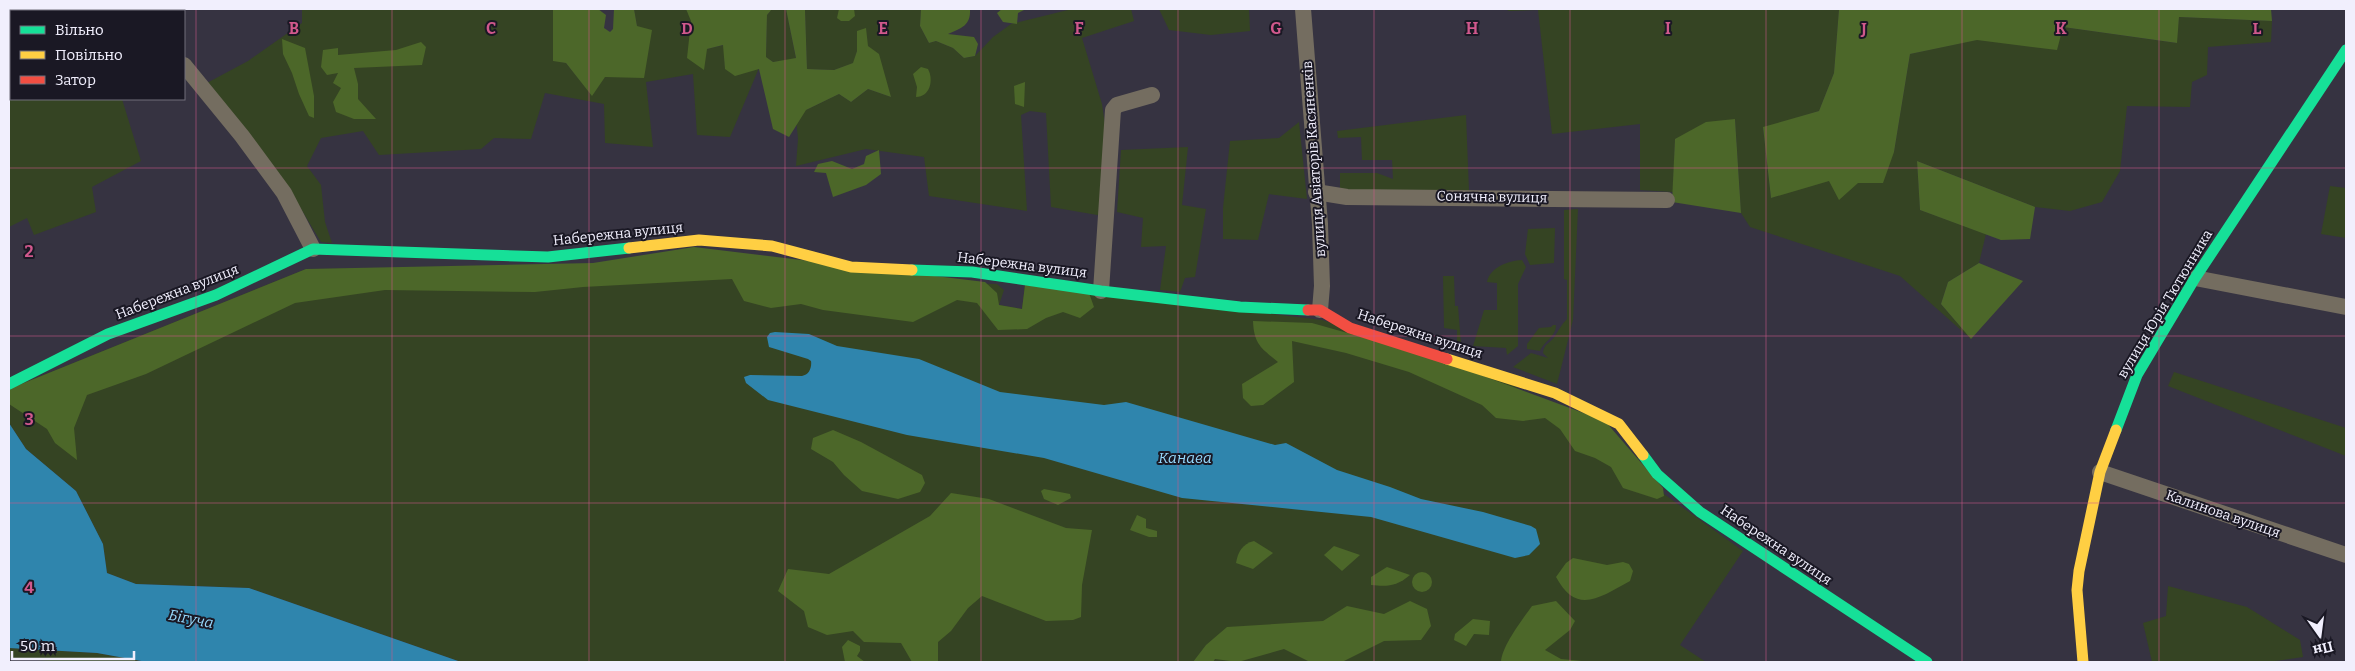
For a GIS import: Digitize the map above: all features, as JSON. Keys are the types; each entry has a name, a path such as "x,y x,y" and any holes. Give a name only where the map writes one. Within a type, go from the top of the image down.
{"street":[{"name":"вулиця Авіаторів Касяненків","path":"1303,9 1322,286 1320,310"},
{"name":"вулиця Юрія Тютюнника","path":"2083,662 2077,590 2079,570 2100,472 2138,375 2195,278 2346,50"},
{"path":"185,66 242,136 284,193 313,249"},
{"path":"1101,290 1113,110 1117,105 1152,95"},
{"name":"Сонячна вулиця","path":"1316,192 1347,197 1668,200"},
{"name":"Набережна вулиця","path":"9,384 108,334 216,295 313,249 548,257 699,240 772,246 851,267 972,272 1240,308 1320,310 1350,328 1555,393 1619,424 1657,474 1700,512 1927,662"},
{"path":"2195,278 2346,307"},
{"name":"Калинова вулиця","path":"2100,472 2346,555"}],"green space":[{"path":"302,9 553,9 553,60 566,63 592,95 637,26 634,9 686,9 707,49 724,45 725,69 759,68 730,137 697,135 693,74 646,82 653,147 605,143 604,104 545,93 531,139 494,138 481,149 379,155 363,131 321,138 307,166 321,185 325,222 332,243 321,242 281,176 205,84 248,61 302,23"},
{"path":"553,9 598,9 606,15 604,28 610,32 613,29 614,9 634,9 637,26 652,30 644,78 605,77 592,96 566,63 553,61"},
{"path":"686,9 772,9 767,15 766,57 773,62 796,58 786,9 805,9 807,69 834,70 853,63 857,51 857,31 866,28 868,46 879,54 891,97 868,89 851,102 839,94 806,110 789,137 773,129 759,69 735,76 725,69 723,45 707,49 704,70 687,58 691,21"},
{"path":"772,9 786,9 796,59 773,62 766,57 767,15"},
{"path":"805,9 921,9 920,26 929,43 936,41 953,48 964,58 975,56 993,37 1011,24 1072,9 1131,9 1134,21 1082,38 1102,104 1105,125 1103,216 1051,207 1046,113 1030,111 1021,115 1027,211 929,196 924,157 866,149 796,166 798,139 795,108 806,110 839,94 851,102 868,89 891,97 868,46 857,31 857,51 854,63 834,70 807,69"},
{"path":"839,9 854,9 855,16 849,21 841,21 837,18"},
{"path":"921,9 970,9 967,23 948,34 974,37 978,44 975,56 964,58 953,48 936,41 929,43 920,26"},
{"path":"1002,9 1026,9 1018,13 1017,24 1003,22 997,13"},
{"path":"1159,9 1249,9 1250,31 1211,35 1169,30"},
{"path":"1505,9 1839,9 1834,73 1819,111 1763,128 1771,198 1894,152 1910,54 1980,39 2000,42 2063,27 2176,43 2179,17 2272,21 2271,42 2208,47 2207,75 2192,82 2190,107 2127,106 2120,171 2102,202 2070,211 2035,207 1917,161 1920,210 1986,234 1979,263 1948,282 1941,304 1971,339 1900,276 1750,227 1741,213 1735,119 1675,139 1673,192 1640,190 1640,124 1552,134 1538,10 1509,11"},
{"path":"1839,9 2271,9 2272,21 2179,17 2177,43 2063,27 2057,50 1977,40 1910,54 1894,152 1883,183 1858,183 1839,200 1829,181 1771,198 1763,127 1819,111 1834,73"},
{"path":"282,39 305,48 314,96 314,118 309,116 299,94 283,54"},
{"path":"421,42 426,47 422,65 354,68 358,84 358,99 376,119 354,119 336,112 333,102 341,88 333,83 338,73 327,75 321,67 323,50 338,48 338,55 396,50"},
{"path":"921,67 928,69 931,83 925,94 916,97 917,87 913,74"},
{"path":"9,75 10,100 122,100 141,161 92,187 96,212 34,235 27,218 9,227"},
{"path":"1025,82 1024,107 1015,104 1014,86"},
{"path":"1466,115 1469,191 1340,190 1340,173 1377,173 1393,179 1392,160 1362,160 1361,137 1338,138 1337,131"},
{"path":"1735,119 1741,213 1672,202 1675,139 1706,122"},
{"path":"1299,122 1307,199 1269,194 1258,240 1223,239 1223,208 1230,141 1279,138"},
{"path":"1188,147 1182,205 1206,209 1195,277 1185,278 1180,292 1160,290 1166,246 1141,247 1143,218 1117,212 1121,150"},
{"path":"879,150 881,174 866,185 833,197 826,173 814,172 818,164 832,161 852,169 864,164 866,156"},
{"path":"1917,161 2035,207 2030,239 2001,240 1920,210"},
{"path":"2330,186 2346,188 2346,238 2321,234"},
{"path":"1578,209 1573,320 1557,384 1513,367 1531,353 1548,358 1543,353 1545,347 1567,319 1567,280 1564,279 1564,210"},
{"path":"1555,228 1554,263 1530,265 1525,254 1528,229"},
{"path":"694,247 985,282 997,293 999,305 1022,309 1025,285 1089,293 1094,307 1080,318 1063,312 1046,318 1027,329 998,330 977,303 957,300 913,322 823,310 801,304 771,308 744,301 732,279 583,287 535,292 385,290 295,303 146,374 87,395 74,428 77,460 55,443 47,429 9,404 9,389 306,269 593,263"},
{"path":"1522,260 1526,267 1518,284 1518,346 1507,355 1506,348 1473,346 1484,310 1497,310 1497,283 1487,282 1489,277 1500,266"},
{"path":"1979,263 2023,281 1971,339 1941,304 1948,282"},
{"path":"448,268 997,284 1004,290 999,305 1022,309 1025,285 1322,320 1506,380 1743,551 1680,645 1706,662 461,662 249,588 136,584 107,573 103,544 76,491 26,449 9,423 9,389 306,269"},
{"path":"1443,276 1454,276 1455,306 1458,306 1461,344 1457,344 1457,330 1444,328"},
{"path":"1253,321 1312,323 1429,356 1605,421 1663,488 1664,496 1657,499 1623,488 1611,467 1595,458 1575,451 1560,429 1545,418 1523,421 1496,418 1482,405 1409,372 1346,353 1292,341 1294,382 1263,405 1251,406 1243,398 1242,384 1278,362 1260,345 1255,335"},
{"path":"1556,325 1554,333 1540,351 1527,349 1527,344 1539,328 1551,327"},
{"path":"2174,372 2346,428 2346,456 2168,386"},
{"path":"833,430 861,442 922,475 925,483 920,492 898,499 862,491 833,462 811,449 813,438"},
{"path":"1044,489 1070,494 1071,498 1058,505 1044,499 1041,491"},
{"path":"951,493 989,499 1066,528 1092,530 1082,585 1081,617 1073,620 1046,621 982,596 968,608 951,631 938,642 938,662 912,662 901,643 864,642 853,631 827,635 808,627 804,611 778,591 788,569 829,574 930,516"},
{"path":"1137,515 1146,519 1146,528 1157,531 1157,537 1149,537 1130,530"},
{"path":"1254,541 1273,553 1253,569 1236,563 1241,549 1246,544"},
{"path":"1334,546 1360,555 1342,571 1324,555"},
{"path":"1573,558 1607,565 1623,562 1629,564 1633,571 1630,581 1599,597 1581,600 1572,596 1564,589 1556,577 1566,563"},
{"path":"1387,567 1410,575 1392,585 1371,585 1371,577"},
{"path":"1422,572 1429,575 1432,582 1429,589 1422,592 1415,589 1412,582 1415,575"},
{"path":"2168,586 2247,607 2300,640 2303,657 2268,662 2152,662 2143,623 2166,616"},
{"path":"1410,601 1427,609 1431,626 1421,640 1384,641 1344,661 1346,662 1310,662 1284,649 1238,662 1215,659 1213,662 1193,662 1206,645 1227,627 1323,621 1347,606 1384,614"},
{"path":"1556,601 1575,621 1570,630 1545,650 1561,659 1582,662 1501,662 1505,648 1532,606"},
{"path":"1473,619 1490,621 1489,635 1474,634 1466,646 1454,640 1455,634"},
{"path":"848,640 860,646 857,656 865,662 845,662 842,647"},
{"path":"9,648 97,653 147,662 64,662 9,658"}],"water":[{"name":"Канава","path":"770,333 809,334 837,346 919,359 1000,392 1104,405 1126,402 1275,445 1286,443 1337,470 1421,499 1483,512 1531,526 1536,529 1540,544 1529,555 1515,558 1371,517 1182,498 1044,458 907,435 768,400 746,383 744,377 750,375 802,376 810,371 811,366 811,361 808,359 769,347 767,337"},
{"name":"Бігуча","path":"9,423 26,449 76,491 103,544 107,573 136,584 249,588 461,662 147,662 97,653 9,648"}],"traffic: fast":[{"path":"2116,430 2137,375 2195,278 2346,50"},
{"path":"9,384 108,334 216,295 313,249 548,257 629,248"},
{"path":"912,270 972,272 1101,291 1240,307 1308,310"},
{"path":"1643,455 1657,474 1700,512 1927,662"}],"traffic: slow":[{"path":"629,248 699,240 772,246 851,267 912,270"},
{"path":"1447,359 1555,393 1619,424 1643,455"},
{"path":"2083,662 2077,590 2079,571 2100,472 2116,430"}],"traffic: jam":[{"path":"1308,310 1320,310 1350,328 1447,359"}]}
